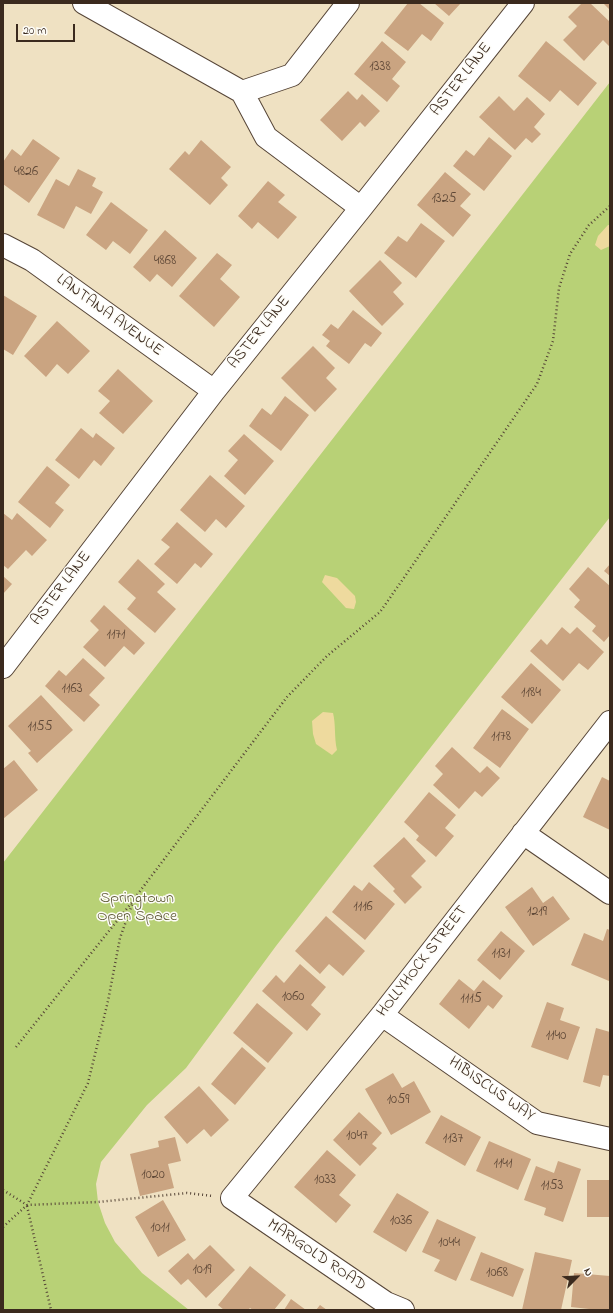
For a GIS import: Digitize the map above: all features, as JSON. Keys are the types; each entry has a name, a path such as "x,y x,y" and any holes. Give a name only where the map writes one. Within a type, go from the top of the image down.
{"street":[{"path":"84,3 242,92 266,137 361,208"},
{"path":"242,92 292,75 348,3"},
{"name":"ASTER LANE","path":"3,667 214,391 523,3"},
{"name":"LANTANA AVENUE","path":"3,245 32,260 214,391"},
{"name":"HOLLYHOCK STREET","path":"232,1198 382,1015 610,722"},
{"path":"523,833 610,893"},
{"name":"HIBISCUS WAY","path":"382,1015 537,1123 610,1138"},
{"name":"MARIGOLD ROAD","path":"232,1198 386,1303 403,1310"}],"path":[{"path":"16,1047 134,899 288,697 327,656 380,612 536,384 553,341 559,288 570,254 589,225 610,206"},
{"path":"3,1227 26,1205 88,1083 108,1001 120,938 134,899"},
{"path":"3,1190 26,1205 98,1202 187,1193 232,1198"},
{"path":"26,1205 52,1310"}],"green space":[{"name":"Springtown Open Space","path":"610,82 610,517 276,946 186,1068 147,1105 101,1162 96,1184 98,1202 105,1223 115,1242 142,1273 189,1310 3,1310 3,863"}],"sand":[{"path":"608,225 610,225 610,246 601,250 595,245 598,236"},
{"path":"325,575 337,578 355,596 356,602 354,609 346,608 322,582"},
{"path":"323,712 333,713 337,750 332,755 316,744 313,734 312,721"}],"building":[{"path":"408,3 419,3 444,23 431,41 422,34 408,51 384,33"},
{"path":"434,3 461,3 449,16"},
{"path":"582,3 590,3 610,22 610,47 603,40 584,61 563,40 577,26 568,17"},
{"path":"603,3 610,3 610,10"},
{"path":"382,41 406,62 392,79 400,86 387,102 354,74"},
{"path":"546,41 597,83 578,106 560,90 550,102 518,76"},
{"path":"348,91 357,100 362,94 380,111 365,127 360,122 342,141 320,120"},
{"path":"499,96 514,111 527,97 545,114 534,127 541,134 532,143 526,138 515,150 479,117"},
{"path":"489,137 512,156 484,191 453,166 466,150 474,156"},
{"path":"33,139 60,158 29,203 3,184 3,162 12,149 21,156"},
{"path":"201,140 231,167 221,178 228,185 210,205 169,169 185,151 189,155"},
{"path":"78,169 96,178 92,186 103,192 91,214 76,206 64,229 37,215 56,179 69,186"},
{"path":"445,172 471,194 460,206 471,215 453,237 417,205"},
{"path":"268,181 285,195 278,202 297,217 278,239 258,222 252,229 238,216"},
{"path":"111,202 148,230 130,254 113,241 106,250 86,235"},
{"path":"421,223 445,241 416,278 384,253 398,236 407,242"},
{"path":"165,230 197,258 172,287 157,274 150,282 133,267"},
{"path":"217,253 232,265 220,279 240,297 214,327 179,296"},
{"path":"380,260 402,283 393,292 404,304 382,326 349,291"},
{"path":"3,295 37,316 13,355 3,349"},
{"path":"353,310 382,333 371,347 365,343 349,364 326,346 330,341 322,335 331,324 338,329"},
{"path":"57,321 90,351 68,374 57,364 46,377 24,356"},
{"path":"313,346 335,368 326,378 337,389 315,412 281,378"},
{"path":"118,369 153,401 123,434 99,413 110,401 98,391"},
{"path":"285,396 309,415 281,451 249,426 262,408 271,415"},
{"path":"81,428 93,438 96,433 115,448 101,466 94,460 79,479 55,460"},
{"path":"244,434 274,461 245,495 224,476 238,460 228,451"},
{"path":"47,466 70,485 55,503 64,510 50,528 18,502"},
{"path":"210,475 245,506 226,528 216,519 205,532 180,510"},
{"path":"3,513 12,520 17,513 47,540 32,556 26,550 8,569 3,565"},
{"path":"177,522 213,554 201,568 195,563 177,584 154,564 170,547 161,540"},
{"path":"138,559 165,584 157,592 176,609 155,633 127,609 136,598 118,582"},
{"path":"610,564 610,576 604,571"},
{"path":"588,567 610,586 610,635 604,642 592,631 596,626 574,607 580,600 569,589"},
{"path":"3,576 12,584 3,594"},
{"path":"104,605 145,643 134,655 124,646 105,667 83,647 99,630 90,621"},
{"path":"562,627 570,634 577,627 604,652 588,670 579,663 563,681 530,651 541,639 547,645"},
{"path":"83,658 105,678 89,695 100,705 84,722 45,686 59,670 66,676"},
{"path":"531,663 561,690 532,724 501,697"},
{"path":"41,695 73,730 37,763 28,753 31,751 8,726"},
{"path":"502,709 529,729 500,768 473,748"},
{"path":"452,747 480,773 487,766 500,778 482,797 475,791 459,809 433,785 443,774 435,766"},
{"path":"14,760 38,790 3,819 3,769"},
{"path":"602,777 610,781 610,830 583,817"},
{"path":"429,792 456,815 445,828 454,836 436,857 416,840 419,836 404,822"},
{"path":"404,837 426,861 411,876 422,887 405,904 393,891 395,889 373,866"},
{"path":"369,882 395,904 365,940 332,912 354,885 362,891"},
{"path":"532,887 543,903 553,896 570,919 533,946 505,907"},
{"path":"326,916 365,951 343,976 329,964 320,974 295,951"},
{"path":"607,929 610,930 609,981 571,965 584,933 603,941"},
{"path":"501,931 525,951 500,980 477,960"},
{"path":"300,964 326,987 311,1005 321,1014 307,1031 262,991 276,975 284,983"},
{"path":"459,979 474,991 483,980 503,996 493,1009 488,1005 469,1029 439,1004"},
{"path":"547,1002 564,1008 560,1020 580,1027 568,1060 531,1047"},
{"path":"257,1003 293,1033 268,1063 233,1033"},
{"path":"596,1028 610,1032 610,1076 603,1075 600,1087 583,1082"},
{"path":"242,1047 266,1068 235,1105 211,1084"},
{"path":"393,1073 402,1088 414,1081 431,1112 391,1135 365,1089"},
{"path":"199,1086 229,1120 211,1137 204,1129 187,1144 164,1117"},
{"path":"359,1112 382,1133 372,1144 377,1148 360,1166 333,1140"},
{"path":"441,1115 481,1137 465,1166 425,1143"},
{"path":"175,1137 181,1161 168,1164 174,1188 140,1196 130,1154 159,1147 158,1141"},
{"path":"489,1141 531,1159 518,1190 476,1171"},
{"path":"327,1150 356,1175 339,1195 351,1205 336,1223 294,1187"},
{"path":"558,1161 581,1169 563,1222 544,1215 546,1208 524,1200 536,1166 554,1173"},
{"path":"587,1180 610,1180 610,1217 587,1217"},
{"path":"397,1193 429,1212 406,1252 373,1232"},
{"path":"163,1200 186,1240 158,1257 135,1217"},
{"path":"437,1219 476,1237 456,1281 434,1271 440,1260 422,1252"},
{"path":"210,1245 235,1270 206,1298 188,1279 181,1285 168,1271 188,1253 194,1260"},
{"path":"481,1252 524,1269 513,1297 470,1280"},
{"path":"535,1252 572,1260 561,1310 522,1310"},
{"path":"250,1266 286,1295 274,1310 253,1310 250,1308 248,1310 224,1310 218,1305"},
{"path":"574,1273 610,1276 610,1310 589,1310 571,1307"},
{"path":"291,1299 306,1310 284,1310"},
{"path":"320,1305 327,1310 316,1310"}]}
